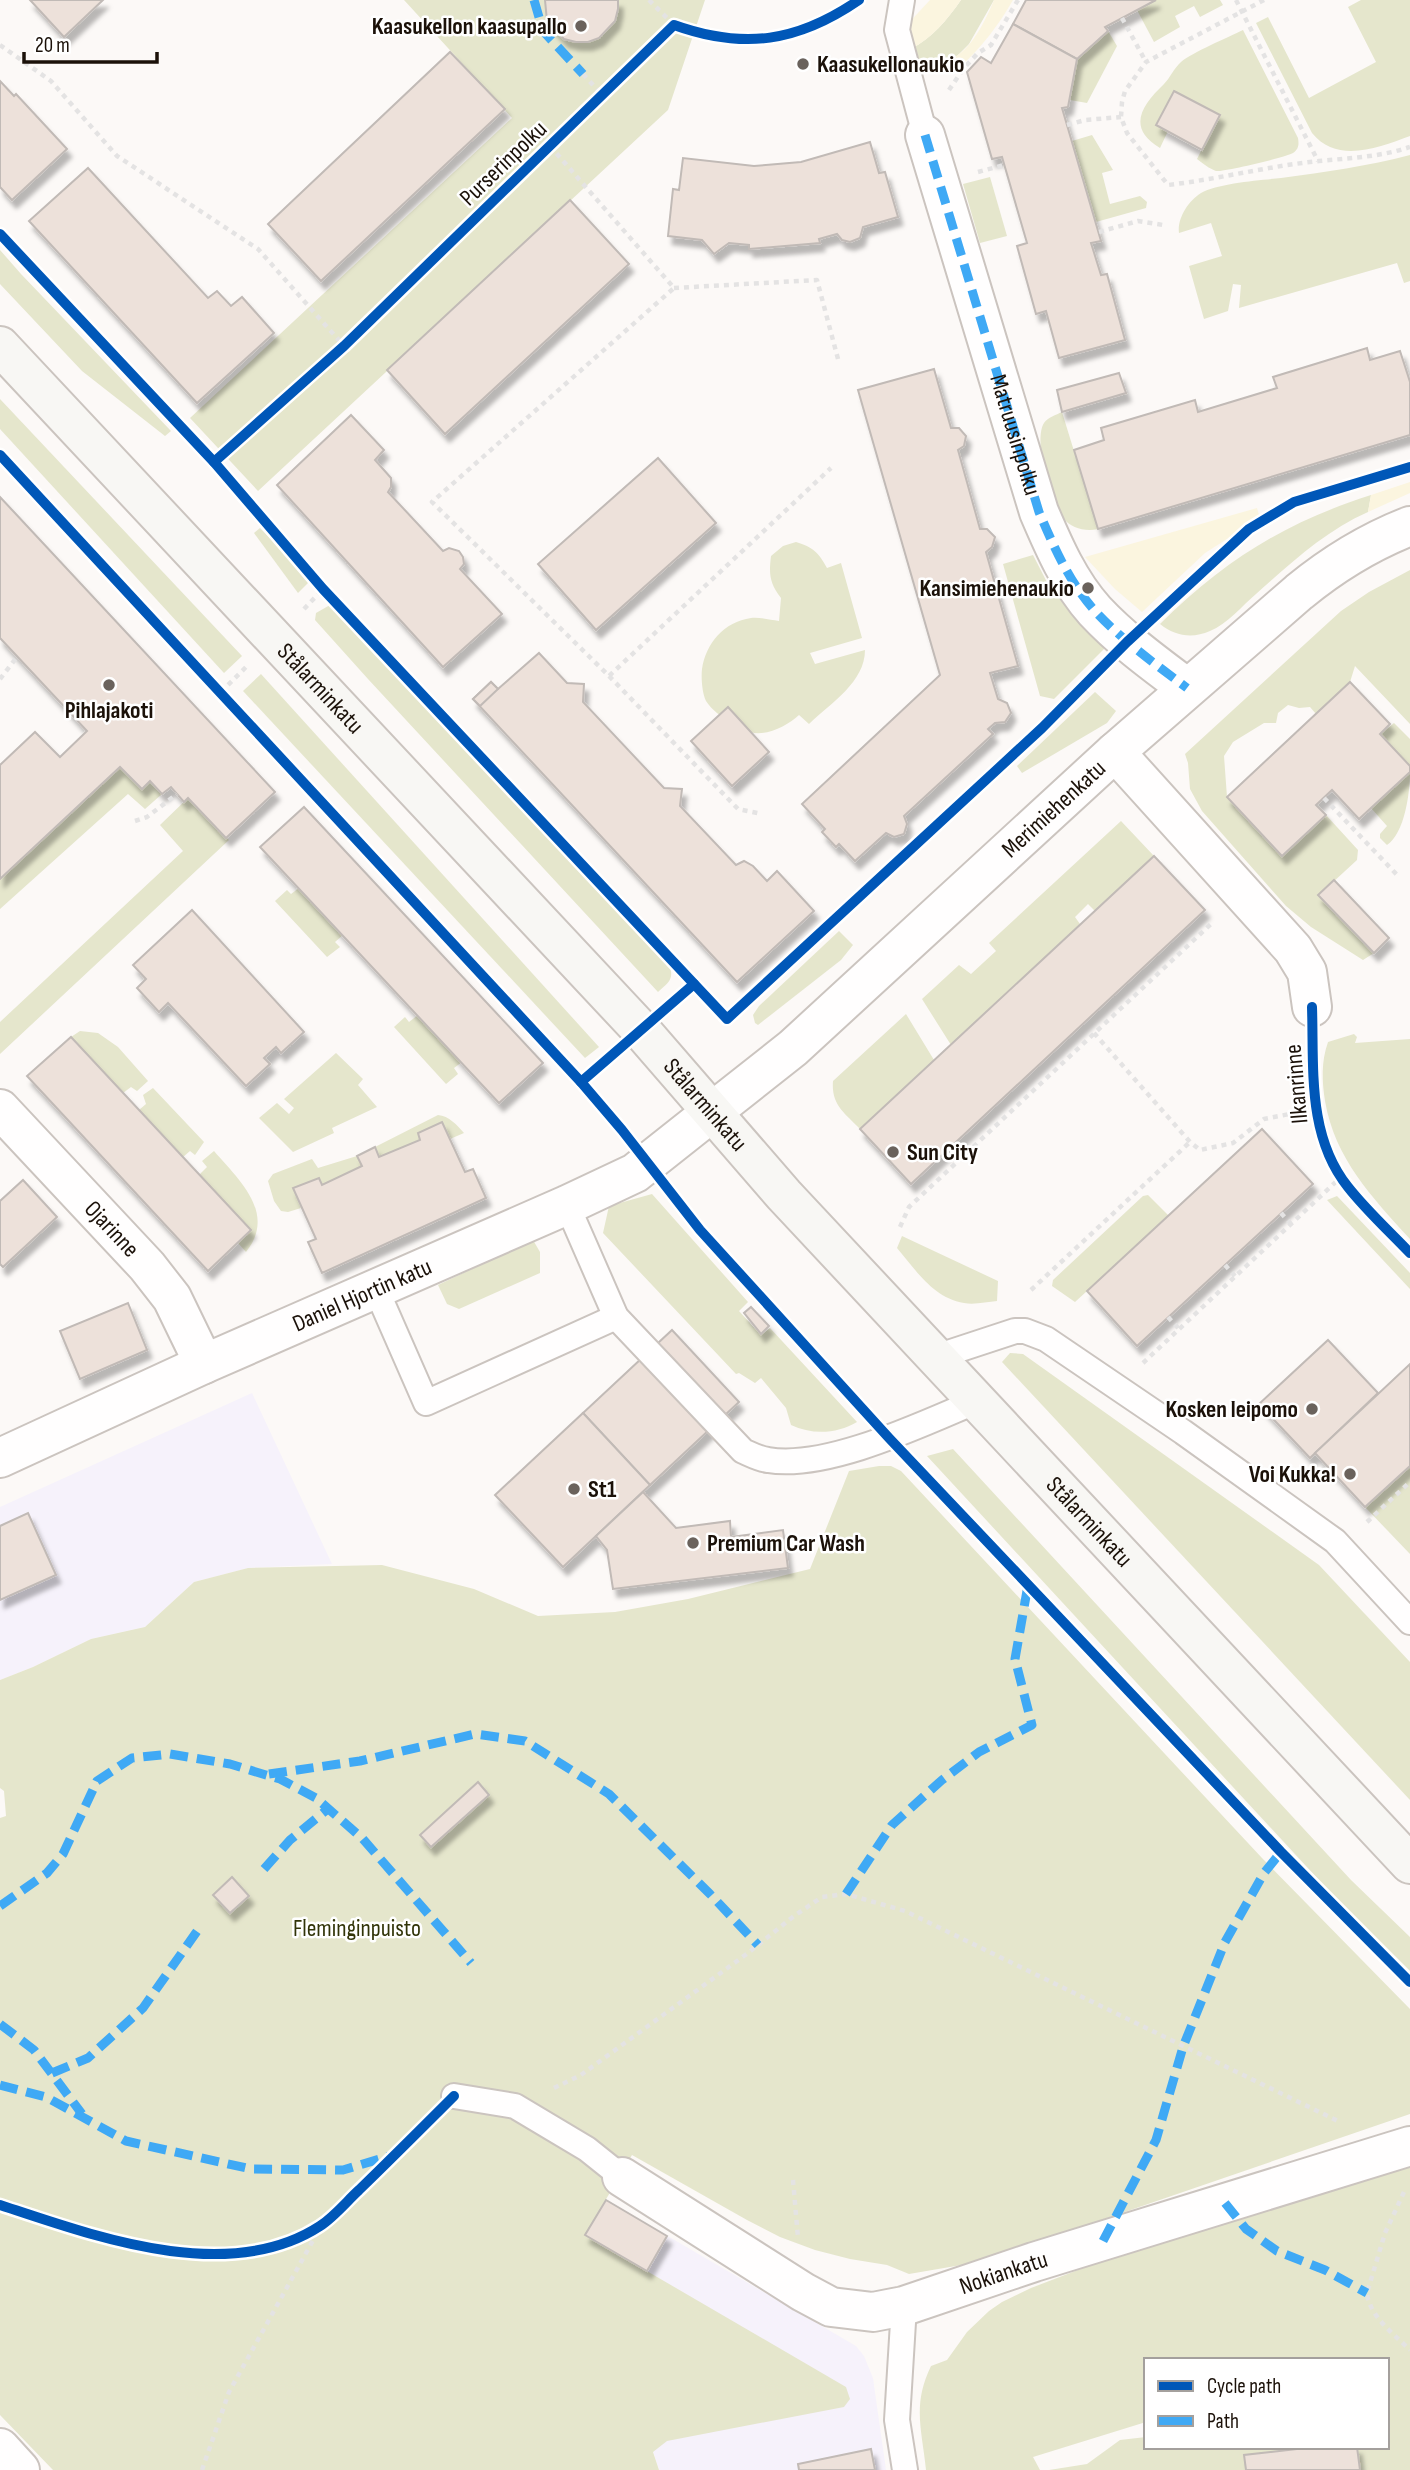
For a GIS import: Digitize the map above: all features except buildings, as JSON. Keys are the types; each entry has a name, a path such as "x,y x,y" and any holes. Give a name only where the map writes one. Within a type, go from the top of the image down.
{"main road":[{"name":"Stålarminkatu","path":"0,346 633,1022 777,1187 1410,1864"}],"street":[{"name":"Matruusinpolku","path":"925,135 1039,512 1057,554 1094,610 1128,642 1187,688"},
{"name":"Merimiehenkatu","path":"712,1112 801,1041 1115,752 1325,571 1382,537 1410,526"},
{"path":"1115,752 1293,949 1307,972 1312,1007"},
{"name":"Ojarinne","path":"0,1109 147,1266 172,1298 204,1364"},
{"name":"Daniel Hjortin katu","path":"0,1458 204,1364 635,1173 712,1112"},
{"name":"Nokiankatu","path":"622,2177 803,2292 831,2306 873,2312 904,2306 1404,2148"},
{"path":"0,2448 20,2470"}],"lane":[{"path":"902,0 897,30 925,135"},
{"path":"567,1205 616,1317 743,1451 766,1460 796,1462 824,1457 888,1438 977,1401"},
{"path":"376,1289 426,1403 616,1317"},
{"path":"936,1357 1015,1331 1026,1331 1046,1339 1183,1432 1335,1541 1410,1622"},
{"path":"454,2096 515,2106 587,2149 622,2177"},
{"path":"904,2306 897,2420 905,2470"}],"path":[{"path":"649,0 679,27 665,34"},
{"path":"945,97 964,68 978,53 991,45 1018,0"},
{"path":"1236,0 1318,161"},
{"path":"1264,0 1146,62 1125,91 1121,117 1127,133 1168,185 1318,161 1379,155 1410,147"},
{"path":"1122,18 1146,62"},
{"path":"0,45 51,82 117,156 258,250 344,346"},
{"path":"583,74 603,96"},
{"path":"594,104 612,87"},
{"path":"1068,125 1085,120 1121,117"},
{"path":"550,146 674,288"},
{"path":"1099,232 1138,221 1163,225"},
{"path":"762,814 738,810 610,676 432,502 674,288 817,280 838,359"},
{"path":"334,355 354,336"},
{"path":"610,676 831,468"},
{"path":"314,579 332,599"},
{"path":"0,679 17,657"},
{"path":"212,682 231,702"},
{"path":"135,821 147,817 177,794"},
{"path":"1324,798 1399,877"},
{"path":"900,1227 909,1207 1219,917"},
{"path":"1094,1033 1200,1150 1233,1143 1264,1119 1315,1109"},
{"path":"1031,1290 1190,1142"},
{"path":"1141,1365 1341,1177"},
{"path":"1281,1213 1291,1224"},
{"path":"1225,1265 1235,1276"},
{"path":"1168,1317 1179,1329"},
{"path":"1367,1522 1410,1482"},
{"path":"515,2106 581,2075 822,1897 846,1894 905,1911 1404,2148"},
{"path":"1405,2189 1385,2233 1367,2293 1368,2301 1376,2315 1410,2350"},
{"path":"202,2470 229,2392 321,2226 330,2217"},
{"path":"308,2232 321,2226"}],"shaded area":[{"path":"252,1393 332,1564 248,1568 194,1582 145,1627 91,1639 0,1680 0,1507"},
{"path":"606,2200 856,2346 864,2356 873,2378 886,2470 659,2470 585,2235"}],"green space":[{"path":"404,0 705,0 668,110 258,491 190,418 512,118"},
{"path":"961,0 994,0 969,44 956,57 916,69 911,49 939,28"},
{"path":"1156,0 1220,0 1223,5 1200,17 1194,6 1175,16 1180,27 1154,42 1137,10"},
{"path":"1361,0 1410,0 1410,136 1385,145 1346,151 1322,143 1312,133 1256,23 1268,17 1309,98 1376,62 1348,7"},
{"path":"1243,30 1298,138 1296,150 1268,161 1216,171 1197,159 1219,115 1174,91 1156,124 1168,131 1160,148 1143,133 1141,116 1149,100 1186,58"},
{"path":"1108,31 1117,46 1087,103 1070,100 1077,59"},
{"path":"1092,135 1113,170 1102,173 1110,204 1140,196 1147,202 1146,208 1096,222 1072,141"},
{"path":"1410,155 1410,281 1404,283 1397,263 1239,308 1241,285 1233,284 1228,311 1204,319 1189,266 1222,256 1211,223 1179,233 1182,216 1196,196 1229,184 1346,168"},
{"path":"990,177 1007,236 980,243 963,184"},
{"path":"0,250 171,431 165,436 82,371 0,284"},
{"path":"0,399 242,656 224,673 0,429"},
{"path":"1062,412 1098,529 1079,528 1066,521 1058,511 1048,486 1040,443 1041,431 1046,421"},
{"path":"1371,495 1368,512 1337,528 1309,548 1216,628 1190,635 1178,634 1160,624 1208,581 1257,546 1310,518"},
{"path":"260,528 307,576 309,582 298,593 254,533"},
{"path":"796,542 815,551 827,568 841,563 862,638 810,653 815,664 865,650 863,662 853,682 809,724 799,715 789,723 770,731 750,732 720,716 706,701 702,681 704,660 712,642 733,624 751,618 779,621 781,598 771,578 771,556 783,546"},
{"path":"1033,555 1051,590 1106,647 1054,699 1040,696 1003,564"},
{"path":"1410,570 1410,724 1355,666 1350,682 1316,714 1310,707 1288,705 1278,713 1276,723 1264,723 1233,742 1224,756 1227,797 1282,856 1326,815 1358,850 1357,860 1319,895 1374,953 1363,960 1311,927 1286,906 1202,811 1190,789 1185,754 1341,611"},
{"path":"330,605 669,965 671,977 658,992 315,620 316,613"},
{"path":"261,674 599,1047 585,1058 243,691"},
{"path":"1095,692 1116,711 1107,723 1022,773 1017,766"},
{"path":"1394,723 1410,739 1410,766 1380,734"},
{"path":"120,767 141,789 150,781 162,794 145,809 128,794 0,909 0,879"},
{"path":"1410,772 1402,822 1387,845 1380,838 1380,834 1387,826 1371,808"},
{"path":"188,798 229,840 0,1054 0,1022 183,851 160,825"},
{"path":"1121,821 1154,856 1095,911 1088,904 1075,917 1080,924 951,1045 922,999 959,965 971,974 996,951 989,943"},
{"path":"299,888 343,935 335,942 340,947 327,957 275,901 287,890 291,894"},
{"path":"839,931 853,945 841,960 758,1025 755,1023 753,1015 759,1006"},
{"path":"906,1014 934,1060 860,1129 837,1103 833,1081"},
{"path":"418,1015 462,1062 454,1068 458,1074 446,1084 394,1027 405,1017 409,1022"},
{"path":"80,1031 98,1033 118,1047 148,1081 137,1091 131,1087 123,1093 71,1037"},
{"path":"1354,1034 1357,1037 1355,1043 1410,1039 1410,1239 1357,1176 1337,1141 1330,1122 1323,1079 1326,1049 1328,1042"},
{"path":"336,1053 363,1079 358,1085 377,1107 332,1128 334,1133 293,1152 259,1118 277,1103 289,1114 294,1108 284,1099"},
{"path":"153,1088 204,1142 195,1155 190,1151 183,1157 139,1110 146,1104 143,1095"},
{"path":"438,1115 449,1119 464,1133 450,1139 441,1122 418,1133 420,1140 379,1157 375,1147"},
{"path":"214,1151 243,1185 256,1211 258,1224 255,1238 246,1252 238,1243 250,1230 199,1175 207,1167 202,1161"},
{"path":"357,1156 362,1166 322,1185 318,1178 293,1188 301,1208 281,1211 274,1201 268,1181 273,1174 312,1159 318,1168"},
{"path":"652,1194 748,1302 739,1311 761,1335 770,1328 857,1422 824,1432 791,1425 786,1408 761,1378 755,1383 739,1373 736,1374 603,1233 609,1206"},
{"path":"1148,1195 1169,1216 1075,1302 1052,1286 1053,1280 1143,1196"},
{"path":"1337,1196 1410,1273 1410,1289 1327,1200"},
{"path":"902,1236 998,1281 997,1301 968,1304 953,1300 934,1289 897,1248"},
{"path":"533,1240 540,1252 540,1273 459,1309 447,1304 438,1285"},
{"path":"1010,1353 1023,1354 1319,1565 1410,1662 1410,1800 1002,1362"},
{"path":"953,1449 1351,1880 1410,1937 1410,1971 1330,1892 927,1456"},
{"name":"Fleminginpuisto","path":"891,1466 901,1471 1262,1858 1410,2009 1410,2114 979,2262 909,2274 887,2265 815,2250 780,2237 632,2155 585,2235 846,2387 850,2399 844,2407 667,2441 653,2452 659,2470 53,2470 0,2415 0,1818 6,1816 4,1791 0,1788 0,1680 91,1639 145,1627 194,1582 248,1568 382,1565 474,1589 538,1616 615,1612 688,1599 810,1569 849,1471"},
{"path":"1410,1466 1410,1554 1365,1507"},
{"path":"1410,2160 1410,2470 1360,2470 1357,2449 1389,2449 1389,2358 1144,2358 1144,2423 1033,2457 1040,2470 926,2470 920,2418 925,2380 931,2366 947,2360 967,2332 989,2311 1031,2288 1237,2209"},
{"path":"1144,2437 1144,2449 1296,2449 1246,2470 1049,2470 1087,2464 1120,2440"}],"sand":[{"path":"930,0 961,0 939,28 911,49 905,27"},
{"path":"994,0 1013,0 989,36 960,67 950,59 965,50 971,42"},
{"path":"1410,482 1410,493 1368,512 1371,495"},
{"path":"1257,508 1260,518 1205,553 1142,612 1115,589 1085,557"}],"marked path":[{"path":"534,0 543,31 583,74"},
{"path":"925,135 1039,512 1056,551 1077,588 1105,622 1187,688"},
{"path":"846,1894 892,1825 942,1780 979,1752 1032,1725 1015,1659 1028,1585"},
{"path":"269,1774 360,1761 475,1734 525,1741 609,1794 758,1945"},
{"path":"0,1906 47,1873 63,1854 97,1781 132,1758 170,1754 230,1764 280,1779 316,1798 362,1838 471,1963"},
{"path":"264,1869 290,1840 329,1808"},
{"path":"1103,2241 1156,2140 1183,2047 1225,1942 1264,1873 1281,1852"},
{"path":"52,2073 88,2058 143,2008 200,1927"},
{"path":"0,2024 34,2050 82,2114"},
{"path":"0,2085 46,2097 126,2141 251,2169 343,2170 390,2156"},
{"path":"1225,2203 1246,2229 1277,2251 1325,2270 1367,2293"}],"cycle path":[{"name":"Purserinpolku","path":"214,462 344,346 674,25 724,38 770,38 814,25 859,0"},
{"path":"0,234 214,462 323,589 727,1019 1042,728 1127,642 1249,529 1294,502 1410,467"},
{"path":"0,455 581,1082 700,1230 889,1438 1281,1852 1410,1982"},
{"path":"581,1082 694,984"},
{"name":"Ilkanrinne","path":"1312,1007 1315,1101 1325,1146 1348,1187 1410,1253"},
{"path":"0,2205 77,2230 161,2250 203,2254 244,2252 284,2244 330,2218 454,2096"}],"place":[{"name":"Kaasukellon kaasupallo","path":"581,26"},
{"name":"Kaasukellonaukio","path":"803,64"},
{"name":"Kansimiehenaukio","path":"1088,588"},
{"name":"Pihlajakoti","path":"109,685"},
{"name":"Sun City","path":"893,1152"},
{"name":"Kosken leipomo","path":"1312,1409"},
{"name":"Voi Kukka!","path":"1350,1474"},
{"name":"St1","path":"574,1489"},
{"name":"Premium Car Wash","path":"693,1543"}]}
